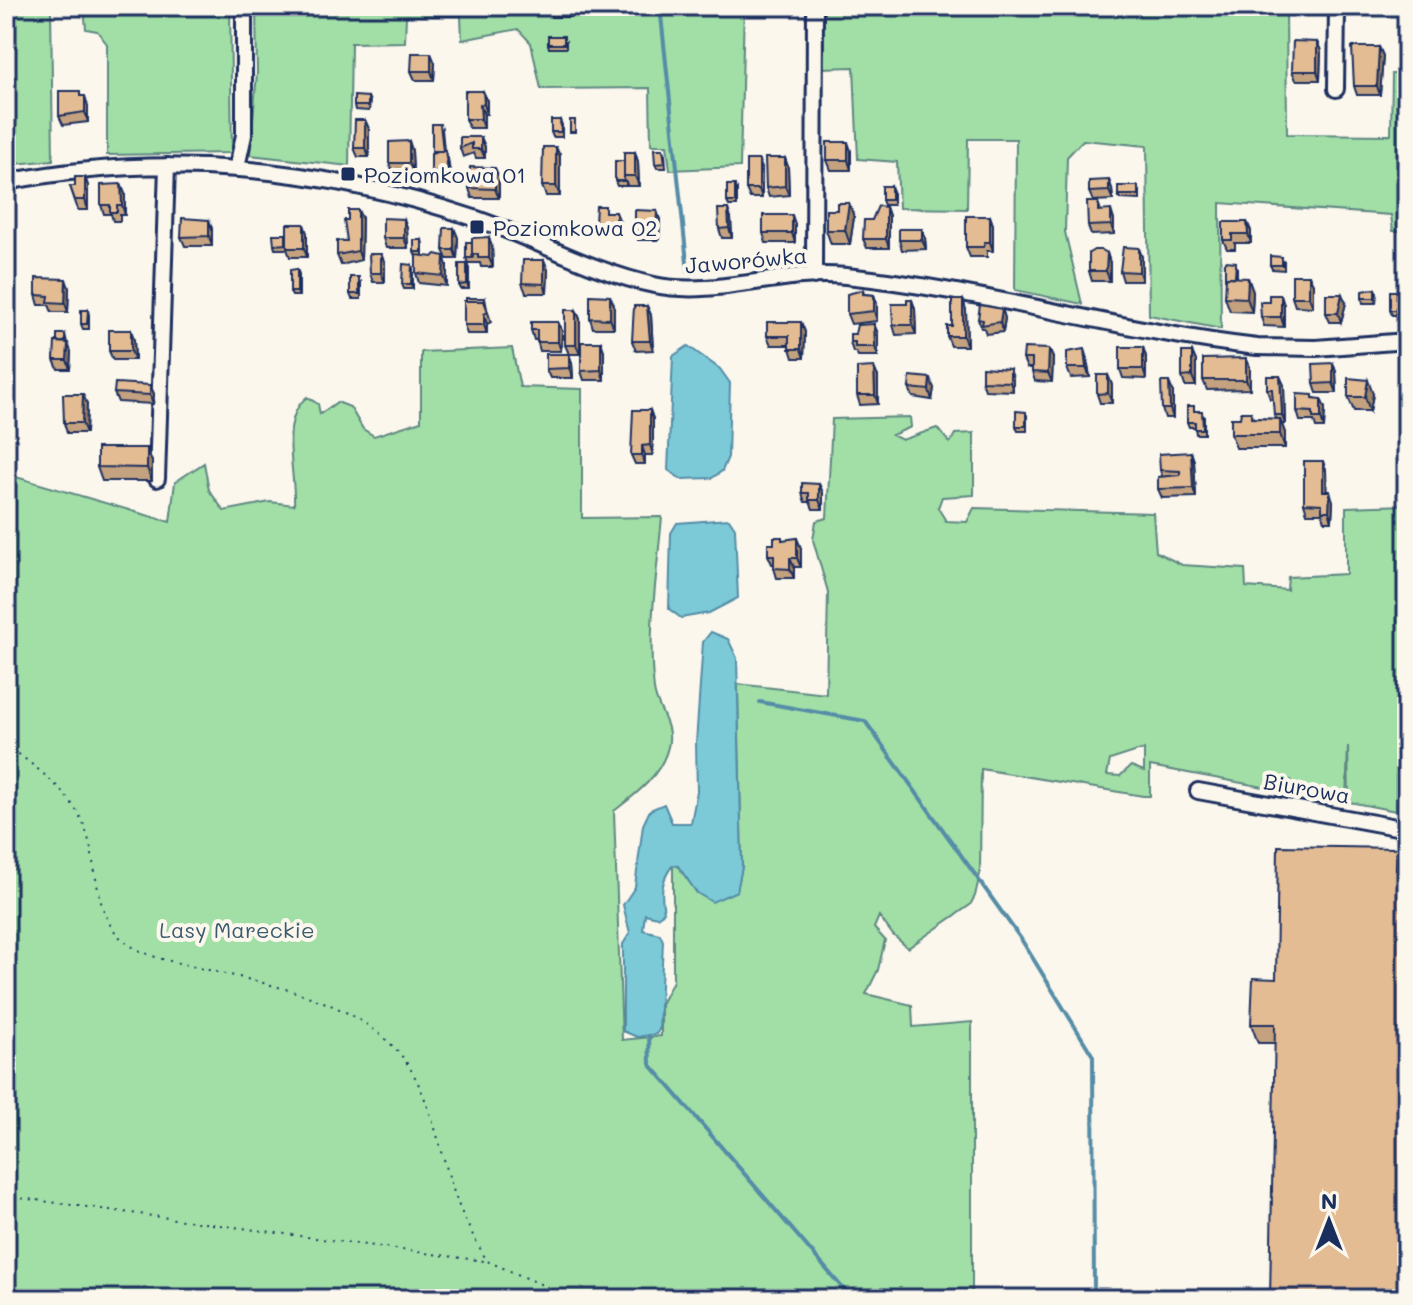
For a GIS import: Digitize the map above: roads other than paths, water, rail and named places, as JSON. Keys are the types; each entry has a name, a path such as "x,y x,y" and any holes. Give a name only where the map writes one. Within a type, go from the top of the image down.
{"street":[{"path":"237,167 244,135 244,6"},
{"path":"814,276 815,6"},
{"path":"1336,89 1337,6"},
{"path":"157,479 167,166"},
{"name":"Jaworówka","path":"6,182 105,168 167,166 237,167 310,175 420,201 526,237 630,278 669,288 712,288 814,276 860,278 1257,347 1316,348 1407,341"},
{"name":"Biurowa","path":"1198,791 1407,829"}],"water":[{"path":"688,346 720,369 730,383 728,457 722,471 712,478 681,479 668,470 673,356"},
{"path":"729,519 735,528 738,598 709,613 681,618 669,609 671,533 677,523"},
{"path":"711,632 728,639 737,658 742,867 737,891 712,902 697,893 678,866 673,865 669,871 662,888 664,912 657,917 645,914 643,930 660,934 663,941 659,1030 656,1034 637,1037 623,1031 623,944 630,933 623,905 635,887 643,825 650,810 664,804 672,823 691,823 697,791 696,743 703,642"}],"waterway":[{"path":"660,6 688,272"},
{"path":"760,702 865,721 1021,939 1093,1056 1094,1299"},
{"path":"649,1036 650,1064 852,1299"}],"place":[{"name":"Poziomkowa 01","path":"348,174"},
{"name":"Poziomkowa 02","path":"477,227"}],"park label":[{"name":"Lasy Mareckie","path":"237,929"}]}
